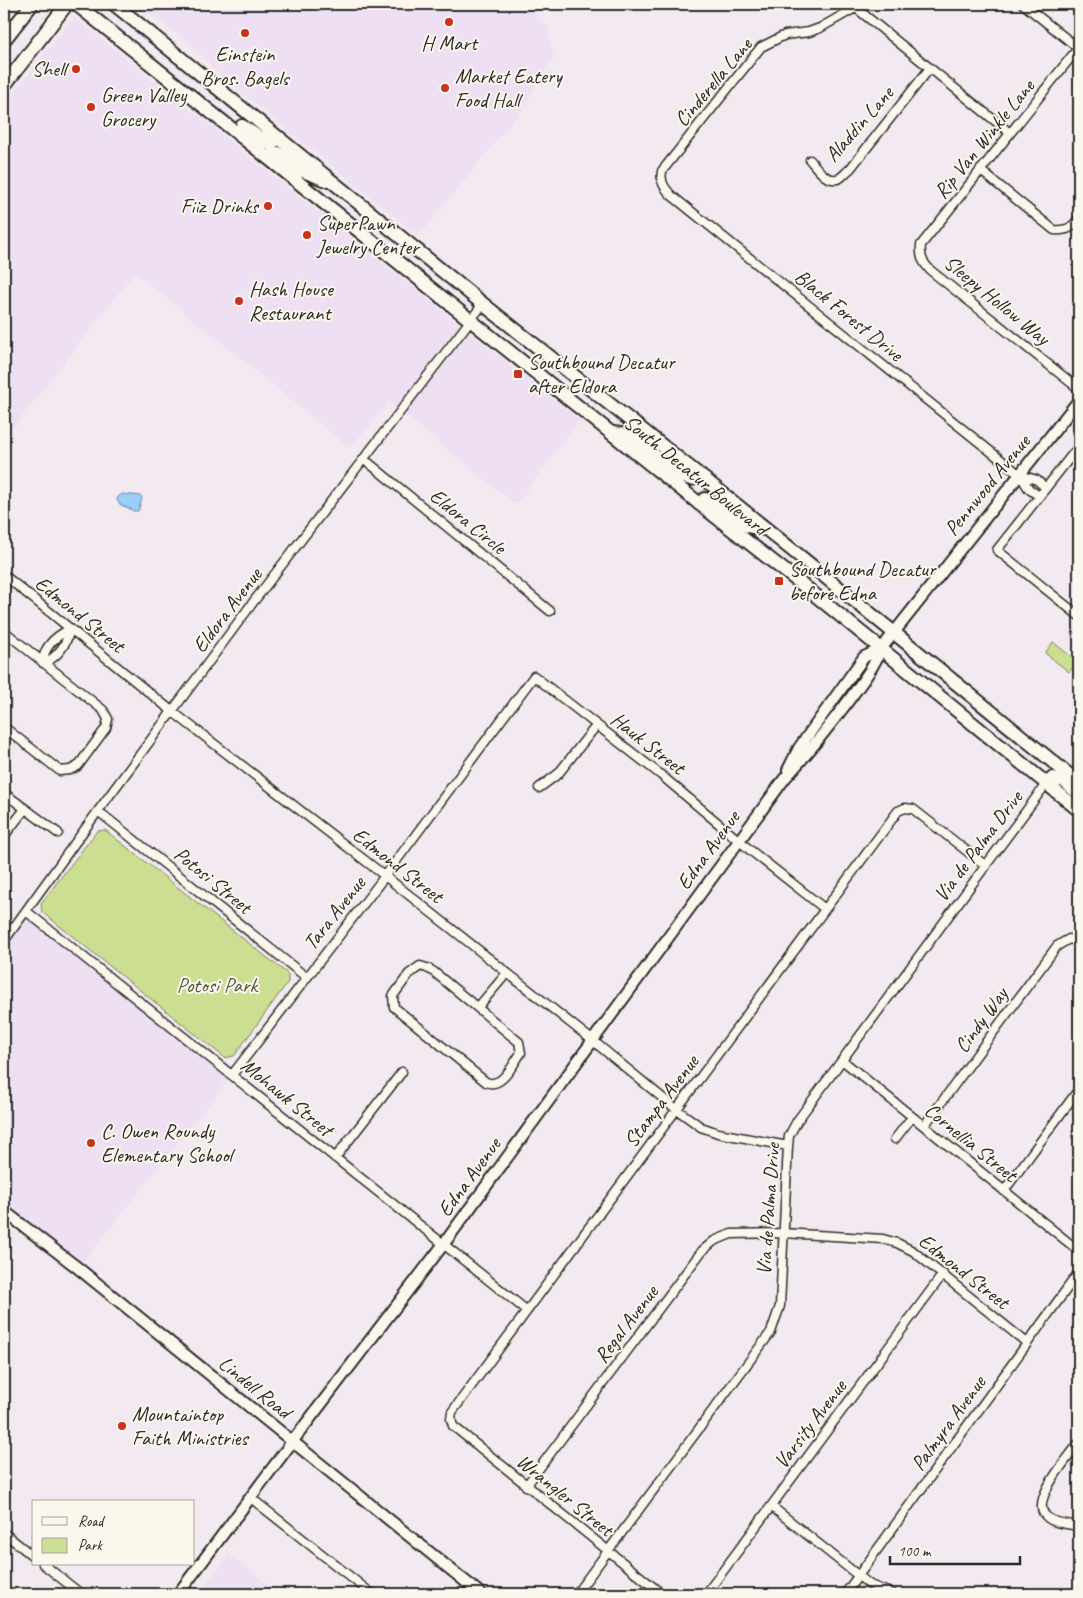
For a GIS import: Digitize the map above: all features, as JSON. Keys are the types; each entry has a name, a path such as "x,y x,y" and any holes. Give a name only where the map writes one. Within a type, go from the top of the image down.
{"main road":[{"path":"4,40 32,4"},
{"path":"4,86 67,4"},
{"name":"South Decatur Boulevard","path":"76,4 699,504 804,586 887,641 1079,783"},
{"name":"South Decatur Boulevard","path":"114,4 483,304 765,529 1046,784 1079,810"},
{"path":"208,109 224,116 267,143 280,138"},
{"path":"268,158 273,153 278,153 303,171 337,184"},
{"path":"372,240 384,222"},
{"path":"610,432 627,435 634,439 678,474 691,479 702,477"},
{"path":"699,504 705,499 747,526 765,529"},
{"path":"1046,784 1053,778 1064,781 1079,794"}],"street":[{"path":"1022,4 1079,48"},
{"path":"859,6 930,68 1010,133"},
{"name":"Cinderella Lane","path":"661,179 662,171 761,47 785,35 809,32 820,28 859,6"},
{"name":"Rip Van Winkle Lane","path":"920,254 922,245 1079,48"},
{"name":"Aladdin Lane","path":"810,160 823,174 831,179 840,178 850,169 930,68"},
{"path":"980,170 1054,230 1062,231 1072,228 1079,218"},
{"name":"Black Forest Drive","path":"661,179 664,187 671,195 1020,475"},
{"name":"Sleepy Hollow Way","path":"920,254 923,262 930,270 1079,389"},
{"name":"Eldora Avenue","path":"4,941 251,605 483,304"},
{"name":"Pennwood Avenue","path":"887,641 1079,401"},
{"path":"1079,446 997,550 1079,616"},
{"name":"Eldora Circle","path":"364,459 550,610"},
{"path":"1020,475 1036,480 1046,488"},
{"path":"1020,475 1029,488 1040,496"},
{"name":"Edmond Street","path":"4,575 173,712 385,876 676,1109 701,1127 718,1133 788,1146"},
{"path":"43,663 43,653 58,635 70,629"},
{"path":"4,631 103,710 108,719 106,728 78,766 70,770 60,771 4,727"},
{"name":"Edna Avenue","path":"178,1594 443,1245 784,778 799,748 864,657 887,641"},
{"name":"Hauk Street","path":"534,676 661,775 825,909"},
{"name":"Tara Avenue","path":"232,1075 385,876 534,676"},
{"path":"539,788 558,774 596,726"},
{"name":"Via de Palma Drive","path":"576,1594 771,1332 780,1306 789,1136 797,1121 1046,784"},
{"path":"4,793 58,833"},
{"name":"Stampa Avenue","path":"451,1419 452,1412 526,1310 898,811 905,808 913,809 986,866"},
{"path":"4,836 25,809"},
{"name":"Potosi Street","path":"98,811 306,977"},
{"name":"Mohawk Street","path":"26,911 526,1310"},
{"name":"Cindy Way","path":"924,1126 1057,946 1070,939 1079,942"},
{"path":"420,966 434,972 478,1007 514,1036 521,1047 521,1054 502,1080 496,1083 486,1082 394,1008 393,996 409,974 420,966"},
{"path":"478,1007 507,973"},
{"name":"Cornellia Street","path":"842,1060 1079,1251"},
{"path":"335,1158 402,1072"},
{"path":"1004,1191 1079,1090"},
{"path":"895,1139 912,1117"},
{"name":"Lindell Road","path":"4,1211 83,1272 482,1594"},
{"name":"Edmond Street","path":"783,1233 883,1239 897,1243 913,1251 943,1274 1027,1343"},
{"name":"Regal Avenue","path":"526,1486 702,1251 714,1241 731,1234 783,1233"},
{"name":"Palmyra Avenue","path":"845,1594 1079,1272"},
{"name":"Varsity Avenue","path":"706,1594 943,1274"},
{"name":"Wrangler Street","path":"451,1419 454,1426 526,1486 662,1594"},
{"path":"1079,1443 1046,1490 1041,1501 1041,1510 1046,1517 1056,1522 1079,1526"},
{"path":"251,1498 372,1594"},
{"path":"771,1506 870,1585 893,1594"},
{"path":"4,1533 32,1555"},
{"path":"46,1566 81,1594"}],"shaded area":[{"path":"138,4 527,4 548,28 553,56 522,109 419,236 220,75 193,47"},
{"path":"74,17 579,420 516,505 389,402 350,448 135,272 4,439 4,105"},
{"name":"C. Owen Roundy Elementary School","path":"26,911 232,1075 78,1268 4,1211 4,940"},
{"path":"229,1554 280,1594 199,1594"}],"green space":[{"path":"1053,642 1078,662 1069,672 1045,653"},
{"name":"Potosi Park","path":"105,830 288,974 288,982 234,1056 225,1058 42,912 41,903 97,831"}],"water":[{"path":"122,494 141,496 142,499 138,511 133,511 117,501 117,498"}],"place":[{"name":"H Mart","path":"449,22"},
{"name":"Einstein Bros. Bagels","path":"245,33"},
{"name":"Shell","path":"76,69"},
{"name":"Market Eatery Food Hall","path":"445,88"},
{"name":"Green Valley Grocery","path":"91,107"},
{"name":"Fiiz Drinks","path":"268,206"},
{"name":"SuperPawn Jewelry Center","path":"307,235"},
{"name":"Hash House Restaurant","path":"239,301"},
{"name":"Southbound Decatur after Eldora","path":"518,374"},
{"name":"Southbound Decatur before Edna","path":"779,581"},
{"name":"C. Owen Roundy Elementary School","path":"91,1143"},
{"name":"Mountaintop Faith Ministries","path":"122,1426"}]}
